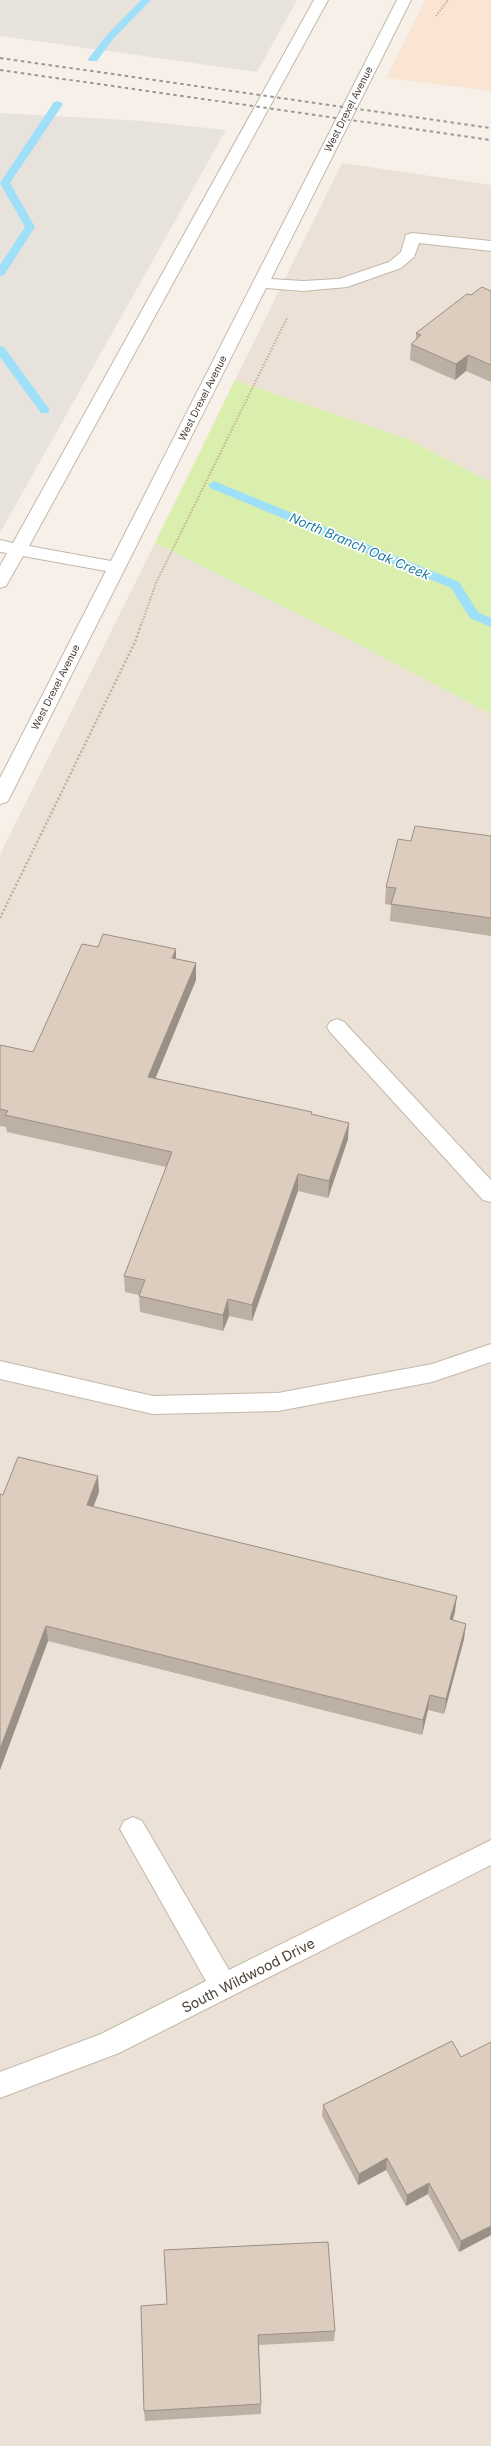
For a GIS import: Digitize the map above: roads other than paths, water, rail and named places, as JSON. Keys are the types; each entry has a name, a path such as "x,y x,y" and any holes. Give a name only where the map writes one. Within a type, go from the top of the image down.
{"street":[{"path":"0,582 320,0"},
{"name":"West Drexel Avenue","path":"0,797 404,0"},
{"path":"260,283 303,286 341,284 395,265 408,254 412,238 491,246"},
{"path":"0,546 116,567"},
{"path":"337,1027 491,1194"},
{"path":"0,1370 152,1405 278,1402 432,1373 491,1352"},
{"path":"133,1829 224,1987"},
{"name":"South Wildwood Drive","path":"0,2085 109,2044 491,1852"}],"waterway":[{"name":"North Branch Oak Creek","path":"93,59 110,37 146,0"},
{"name":"North Branch Oak Creek","path":"0,273 30,227 5,183 58,104"},
{"name":"North Branch Oak Creek","path":"0,349 45,411"},
{"name":"North Branch Oak Creek","path":"214,485 455,585 474,615 491,623"}],"railway":[{"path":"0,58 491,128"},
{"path":"0,70 491,140"}]}
